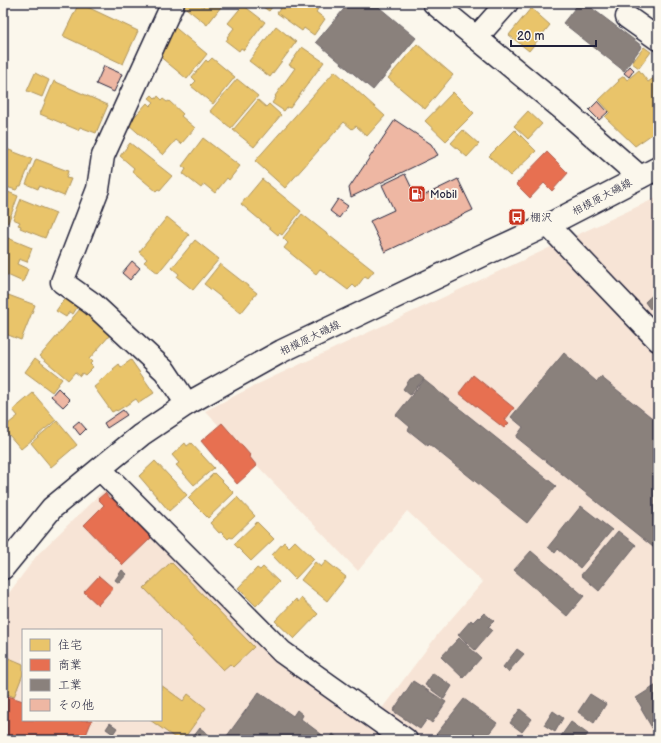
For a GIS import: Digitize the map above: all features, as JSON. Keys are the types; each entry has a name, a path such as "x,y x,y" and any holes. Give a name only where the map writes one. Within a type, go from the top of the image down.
{"street":[{"path":"173,3 103,156 98,189 62,282 93,304 165,371 187,404"},
{"path":"434,3 565,111 649,173"},
{"path":"476,38 507,3"},
{"path":"627,17 654,29"},
{"name":"相模原大磯線","path":"5,562 52,508 141,436 187,404 282,351 548,225 649,173"},
{"path":"548,225 658,340"},
{"path":"100,469 282,652 406,740"}],"shaded area":[{"path":"658,197 658,740 422,740 380,711 438,634 483,582 407,511 358,571 205,411 260,383"},
{"path":"109,485 394,740 3,740 3,601 38,554"}],"building: 住宅":[{"path":"79,3 138,31 123,64 63,36"},
{"path":"198,3 203,7 205,5 203,3 224,3 207,25 181,4"},
{"path":"257,3 275,3 269,11"},
{"path":"284,3 310,3 318,9 316,12 325,19 314,35 304,28 302,31 277,13"},
{"path":"243,5 265,22 244,50 241,48 239,51 226,41 228,38 227,37 234,28 228,23"},
{"path":"531,8 550,25 529,51 509,35"},
{"path":"172,25 207,54 187,79 158,55 169,41 163,36"},
{"path":"276,26 296,42 270,77 249,61"},
{"path":"417,44 453,75 425,109 388,78"},
{"path":"302,47 324,62 290,108 287,107 284,111 272,103 276,97 275,96 295,68 289,65"},
{"path":"644,47 651,52 639,68 632,63"},
{"path":"212,58 235,77 213,104 191,86 196,81 192,77 206,60 208,62"},
{"path":"639,70 648,82 658,75 658,130 635,146 605,117 610,112 599,100 619,81 618,80 624,76 627,80"},
{"path":"335,71 385,116 367,136 356,126 352,129 344,122 285,188 255,161"},
{"path":"35,73 49,80 42,97 27,91"},
{"path":"237,79 258,96 231,128 210,111"},
{"path":"54,81 108,105 96,133 80,127 78,130 40,114"},
{"path":"453,92 474,113 446,141 425,121"},
{"path":"152,95 156,99 158,96 162,100 163,99 167,102 169,101 183,114 181,116 195,128 181,144 176,140 163,155 128,124 147,103 150,106 154,102 149,98"},
{"path":"258,100 266,107 269,104 281,115 254,147 233,130"},
{"path":"528,111 542,124 528,139 514,126"},
{"path":"463,130 479,144 467,157 451,143"},
{"path":"515,130 536,151 510,176 489,156"},
{"path":"203,138 240,166 229,180 227,178 215,193 204,184 201,188 183,174 186,169 182,166"},
{"path":"130,143 172,176 160,190 158,189 156,191 132,171 134,168 120,156"},
{"path":"4,148 32,159 21,186 19,186 16,190 3,186"},
{"path":"36,159 68,171 66,178 71,179 64,196 39,186 38,189 26,184"},
{"path":"262,179 301,211 282,235 279,233 278,235 241,204"},
{"path":"3,190 18,196 8,223 4,221 3,224"},
{"path":"21,199 56,213 45,238 20,228 21,226 18,225 20,222 13,219"},
{"path":"302,214 374,271 368,278 365,276 356,288 353,285 348,290 320,269 316,274 284,248 288,243 283,238"},
{"path":"167,217 189,235 158,273 144,262 147,259 139,252"},
{"path":"3,236 32,248 27,262 19,259 17,264 28,269 23,282 3,273"},
{"path":"195,240 219,259 193,290 177,277 179,274 172,268"},
{"path":"220,264 257,293 241,313 204,284"},
{"path":"3,293 35,305 21,340 3,333"},
{"path":"65,298 78,306 73,314 69,312 66,317 56,311"},
{"path":"80,309 110,335 89,359 92,362 90,364 93,367 85,375 82,373 80,376 75,372 68,380 40,356"},
{"path":"35,358 62,379 52,392 25,372"},
{"path":"131,360 154,393 139,403 136,399 117,411 112,412 94,387 119,364 121,367"},
{"path":"33,393 56,420 21,449 3,428 18,416 13,410"},
{"path":"57,421 77,445 51,467 31,443"},
{"path":"185,443 187,446 191,443 214,468 194,485 176,465 179,463 172,455"},
{"path":"155,461 187,495 169,511 139,476"},
{"path":"214,473 234,493 208,518 188,498"},
{"path":"237,497 255,516 232,538 230,537 228,539 221,532 219,533 210,523"},
{"path":"257,522 274,539 251,561 234,544"},
{"path":"295,541 314,559 295,579 272,555 284,542 289,547"},
{"path":"326,561 346,577 327,601 301,580 315,562 321,567"},
{"path":"171,562 254,647 233,667 230,664 223,670 144,588"},
{"path":"263,567 279,582 256,606 238,588 257,568 260,570"},
{"path":"301,598 318,614 294,639 275,621 296,599 298,602"},
{"path":"9,658 22,664 22,677 14,697 3,692 3,659 8,661"},
{"path":"162,686 183,701 188,694 206,708 183,740 178,740 151,721 162,721"}],"building: 商業":[{"path":"547,152 568,173 552,191 544,183 530,198 516,184"},
{"path":"473,375 514,408 505,420 509,423 504,428 459,393"},
{"path":"222,423 250,455 249,456 257,466 237,484 201,441"},
{"path":"105,493 110,499 112,496 151,538 123,565 84,525 104,505 98,499"},
{"path":"99,576 113,588 98,605 84,592"},
{"path":"5,695 22,701 22,721 92,721 84,740 3,740 3,700"}],"building: 工業":[{"path":"349,3 374,3 416,38 373,90 316,42"},
{"path":"579,3 585,3 642,46 624,71 563,23"},
{"path":"658,290 658,301 650,309 645,302"},
{"path":"564,353 597,382 601,377 656,421 658,418 658,551 516,437 523,427 511,417"},
{"path":"419,375 424,379 410,395 403,389 410,379"},
{"path":"424,380 556,486 527,523 429,444 428,446 408,430 410,427 396,415"},
{"path":"581,506 612,530 580,568 558,549 555,553 548,547"},
{"path":"618,531 636,545 599,591 581,575"},
{"path":"531,551 584,596 567,616 514,570"},
{"path":"122,570 127,574 119,583 115,580"},
{"path":"484,613 494,621 488,627 492,630 475,650 458,635 471,620 473,622"},
{"path":"459,638 481,658 463,678 441,657"},
{"path":"517,649 524,654 508,672 503,667"},
{"path":"433,673 452,686 444,699 425,685"},
{"path":"413,681 446,702 432,723 427,719 420,729 393,711"},
{"path":"658,684 658,731 655,733 636,698"},
{"path":"259,692 293,716 297,710 303,715 301,719 329,740 224,740"},
{"path":"590,694 606,704 594,723 578,712"},
{"path":"464,699 497,723 484,740 440,740 435,736"},
{"path":"520,709 532,719 522,732 510,723"},
{"path":"553,711 563,718 555,732 544,725"},
{"path":"571,722 588,734 583,740 567,740 561,736"},
{"path":"110,723 117,728 113,734 106,729"},
{"path":"200,728 216,740 191,740"},
{"path":"333,734 340,740 329,740"}],"building: その他":[{"path":"104,66 122,74 114,92 96,84"},
{"path":"630,66 634,70 629,77 624,73"},
{"path":"598,101 608,112 599,120 589,110"},
{"path":"395,120 431,144 438,155 351,197 349,188"},
{"path":"405,174 417,199 458,179 473,210 385,252 370,221 394,210 382,185"},
{"path":"338,199 348,206 339,218 330,211"},
{"path":"132,261 140,268 130,280 122,273"},
{"path":"58,388 70,400 63,407 51,396"},
{"path":"123,410 127,415 107,428 104,423"},
{"path":"79,421 86,429 80,435 73,426"}],"place":[{"name":"Mobil","path":"417,194"},
{"name":"棚沢","path":"517,217"}]}
